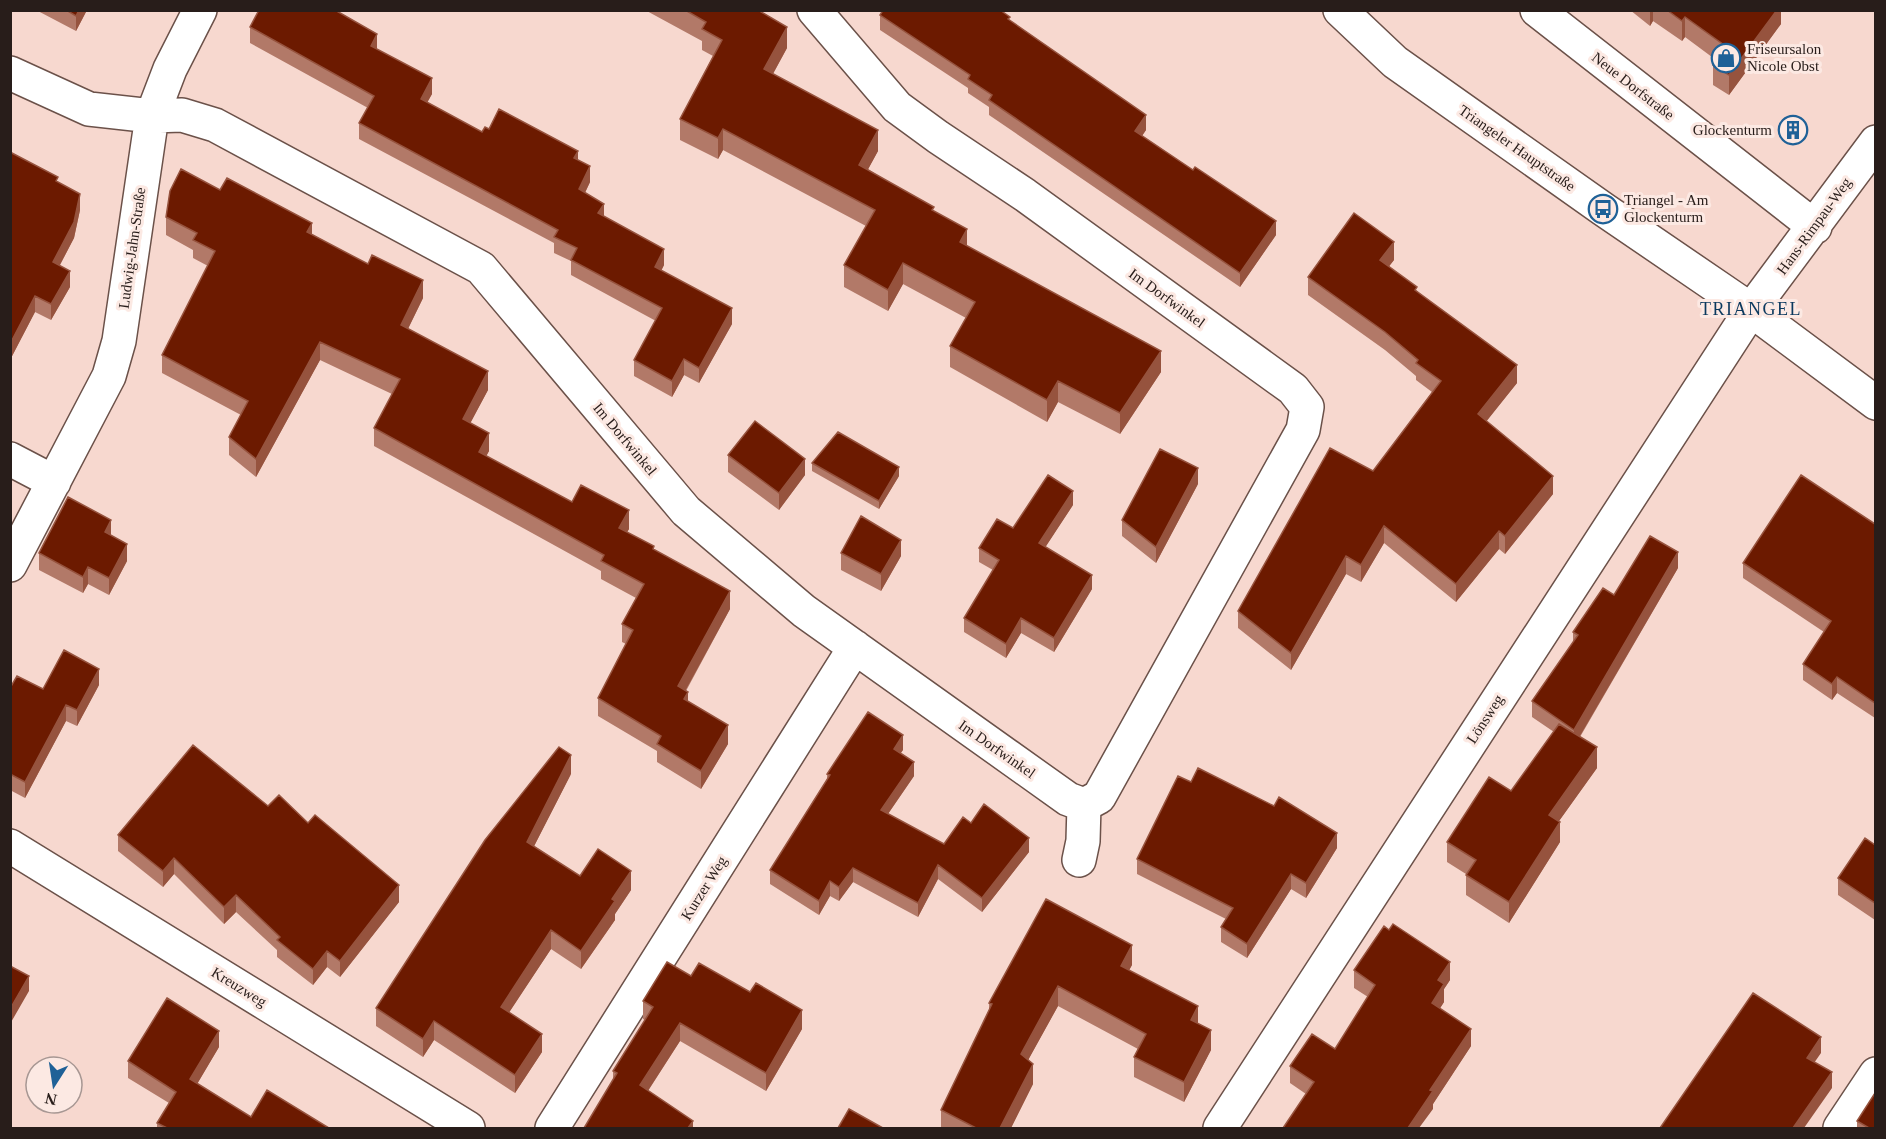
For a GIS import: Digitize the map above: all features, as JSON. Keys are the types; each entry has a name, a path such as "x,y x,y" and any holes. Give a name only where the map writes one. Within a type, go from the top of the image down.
{"street":[{"name":"Ludwig-Jahn-Straße","path":"10,564 109,376 119,341 152,116 170,69 200,10"},
{"name":"Im Dorfwinkel","path":"10,73 89,110 152,116 183,115 215,125 481,268 686,511 804,611 1068,799 1084,805 1099,797 1303,430 1307,407 1293,389 1025,195 897,107 814,10"},
{"name":"Triangeler Hauptstraße","path":"1340,10 1395,62 1751,310 1875,403"},
{"name":"Neue Dorfstraße","path":"1537,10 1815,227"},
{"name":"Hans-Rimpau-Weg","path":"1751,310 1815,227 1875,142"},
{"name":"Lönsweg","path":"1220,1128 1751,310"},
{"path":"10,459 54,482"},
{"name":"Kurzer Weg","path":"552,1128 855,647"},
{"path":"1079,860 1083,842 1084,805"},
{"name":"Kreuzweg","path":"10,846 468,1128"},
{"path":"1840,1128 1875,1074"}],"building":[{"path":"66,10 79,10 76,16"},
{"path":"259,10 335,10 377,34 371,46 432,78 421,99 482,132 485,127 489,129 499,109 578,151 574,158 590,166 579,189 604,204 598,213 664,249 655,267 732,308 699,368 684,359 672,381 634,360 662,308 571,260 577,248 554,237 558,230 359,123 374,96 250,27"},
{"path":"685,10 758,10 787,27 764,69 878,130 859,165 934,207 932,210 967,229 960,242 1161,351 1120,413 1058,381 1047,400 950,346 975,302 903,263 888,290 844,265 875,210 723,129 718,138 680,119 722,40 702,29 706,22"},
{"path":"883,10 1000,10 1010,17 1008,19 1146,115 1135,131 1193,170 1195,167 1276,221 1240,273 989,100 992,95 968,79 970,75 880,15"},
{"path":"1667,10 1777,10 1729,75 1713,65 1724,45 1685,17 1682,21"},
{"path":"10,152 58,177 56,181 80,194 74,222 53,262 70,271 51,304 35,296 10,344"},
{"path":"181,169 220,190 227,178 312,223 307,232 368,264 372,255 423,280 401,325 488,371 463,419 489,433 479,452 572,502 581,485 629,510 619,528 730,591 678,686 688,692 684,699 728,725 701,771 657,744 661,736 598,698 633,630 622,624 644,584 601,561 604,555 374,428 400,379 320,342 256,459 229,437 248,401 162,355 215,251 193,240 197,233 166,217 170,191"},
{"path":"1354,213 1394,242 1380,260 1417,287 1415,290 1517,365 1478,414 1553,476 1505,536 1499,531 1456,584 1384,526 1361,565 1346,556 1291,653 1238,611 1330,448 1373,471 1441,381 1416,363 1418,360 1385,332 1308,277"},
{"path":"755,421 805,459 779,493 728,455"},
{"path":"838,432 899,467 879,501 812,463"},
{"path":"1160,449 1198,468 1156,547 1122,520"},
{"path":"1048,475 1073,491 1039,543 1092,575 1054,638 1021,618 1006,644 964,618 999,560 979,548 997,519 1013,528"},
{"path":"1801,475 1875,524 1875,703 1837,677 1832,684 1803,664 1831,621 1743,563"},
{"path":"68,497 111,520 105,532 127,544 109,578 88,567 83,577 39,553"},
{"path":"861,516 901,540 881,574 841,553"},
{"path":"1650,536 1678,552 1574,730 1532,701 1578,635 1573,632 1603,588 1614,595"},
{"path":"64,650 99,669 77,710 66,705 25,782 10,774 10,688 17,676 43,689"},
{"path":"868,712 903,735 894,749 914,762 881,810 944,844 963,817 971,823 984,804 1029,838 982,898 938,865 918,903 853,868 839,887 830,881 819,901 770,870 830,775 827,774"},
{"path":"1559,724 1597,747 1549,815 1560,822 1509,902 1466,875 1476,860 1447,842 1489,777 1511,791"},
{"path":"193,745 268,806 279,795 308,823 315,815 399,885 340,961 327,951 313,969 277,940 280,937 236,895 224,907 174,858 163,871 118,835"},
{"path":"559,747 571,755 527,842 580,876 598,849 631,871 612,899 615,901 581,951 551,930 501,1007 542,1034 515,1075 434,1021 423,1039 376,1008 485,840"},
{"path":"1198,768 1274,806 1279,797 1337,833 1306,883 1291,874 1247,944 1221,927 1233,908 1137,859 1178,776 1191,782"},
{"path":"1865,838 1875,845 1875,903 1838,878"},
{"path":"1046,899 1132,945 1121,966 1198,1006 1191,1020 1211,1030 1184,1082 1134,1057 1146,1034 1058,986 1021,1054 1033,1064 1000,1128 976,1128 941,1110 992,1004 989,1003"},
{"path":"1393,924 1450,962 1438,980 1444,984 1432,1003 1471,1029 1430,1090 1433,1091 1408,1128 1283,1128 1314,1082 1290,1066 1312,1034 1335,1049 1375,985 1354,970 1384,926 1389,930"},
{"path":"667,962 691,976 699,963 750,992 756,983 802,1010 766,1073 680,1023 640,1085 693,1121 688,1128 584,1128 617,1073 613,1071 653,1007 643,1001"},
{"path":"10,966 29,976 10,1009"},
{"path":"1753,993 1821,1037 1807,1058 1832,1072 1793,1128 1660,1128"},
{"path":"167,998 219,1031 190,1079 251,1117 267,1090 329,1128 167,1128 157,1123 176,1092 128,1061"},
{"path":"1875,1093 1875,1128 1869,1128 1857,1121"},
{"path":"849,1109 883,1128 838,1128"}],"place":[{"name":"Friseursalon Nicole Obst","path":"1726,58"},
{"name":"Glockenturm","path":"1793,130"},
{"name":"Triangel - Am Glockenturm","path":"1603,209"}],"district":[{"name":"TRIANGEL","path":"1751,309"}]}
